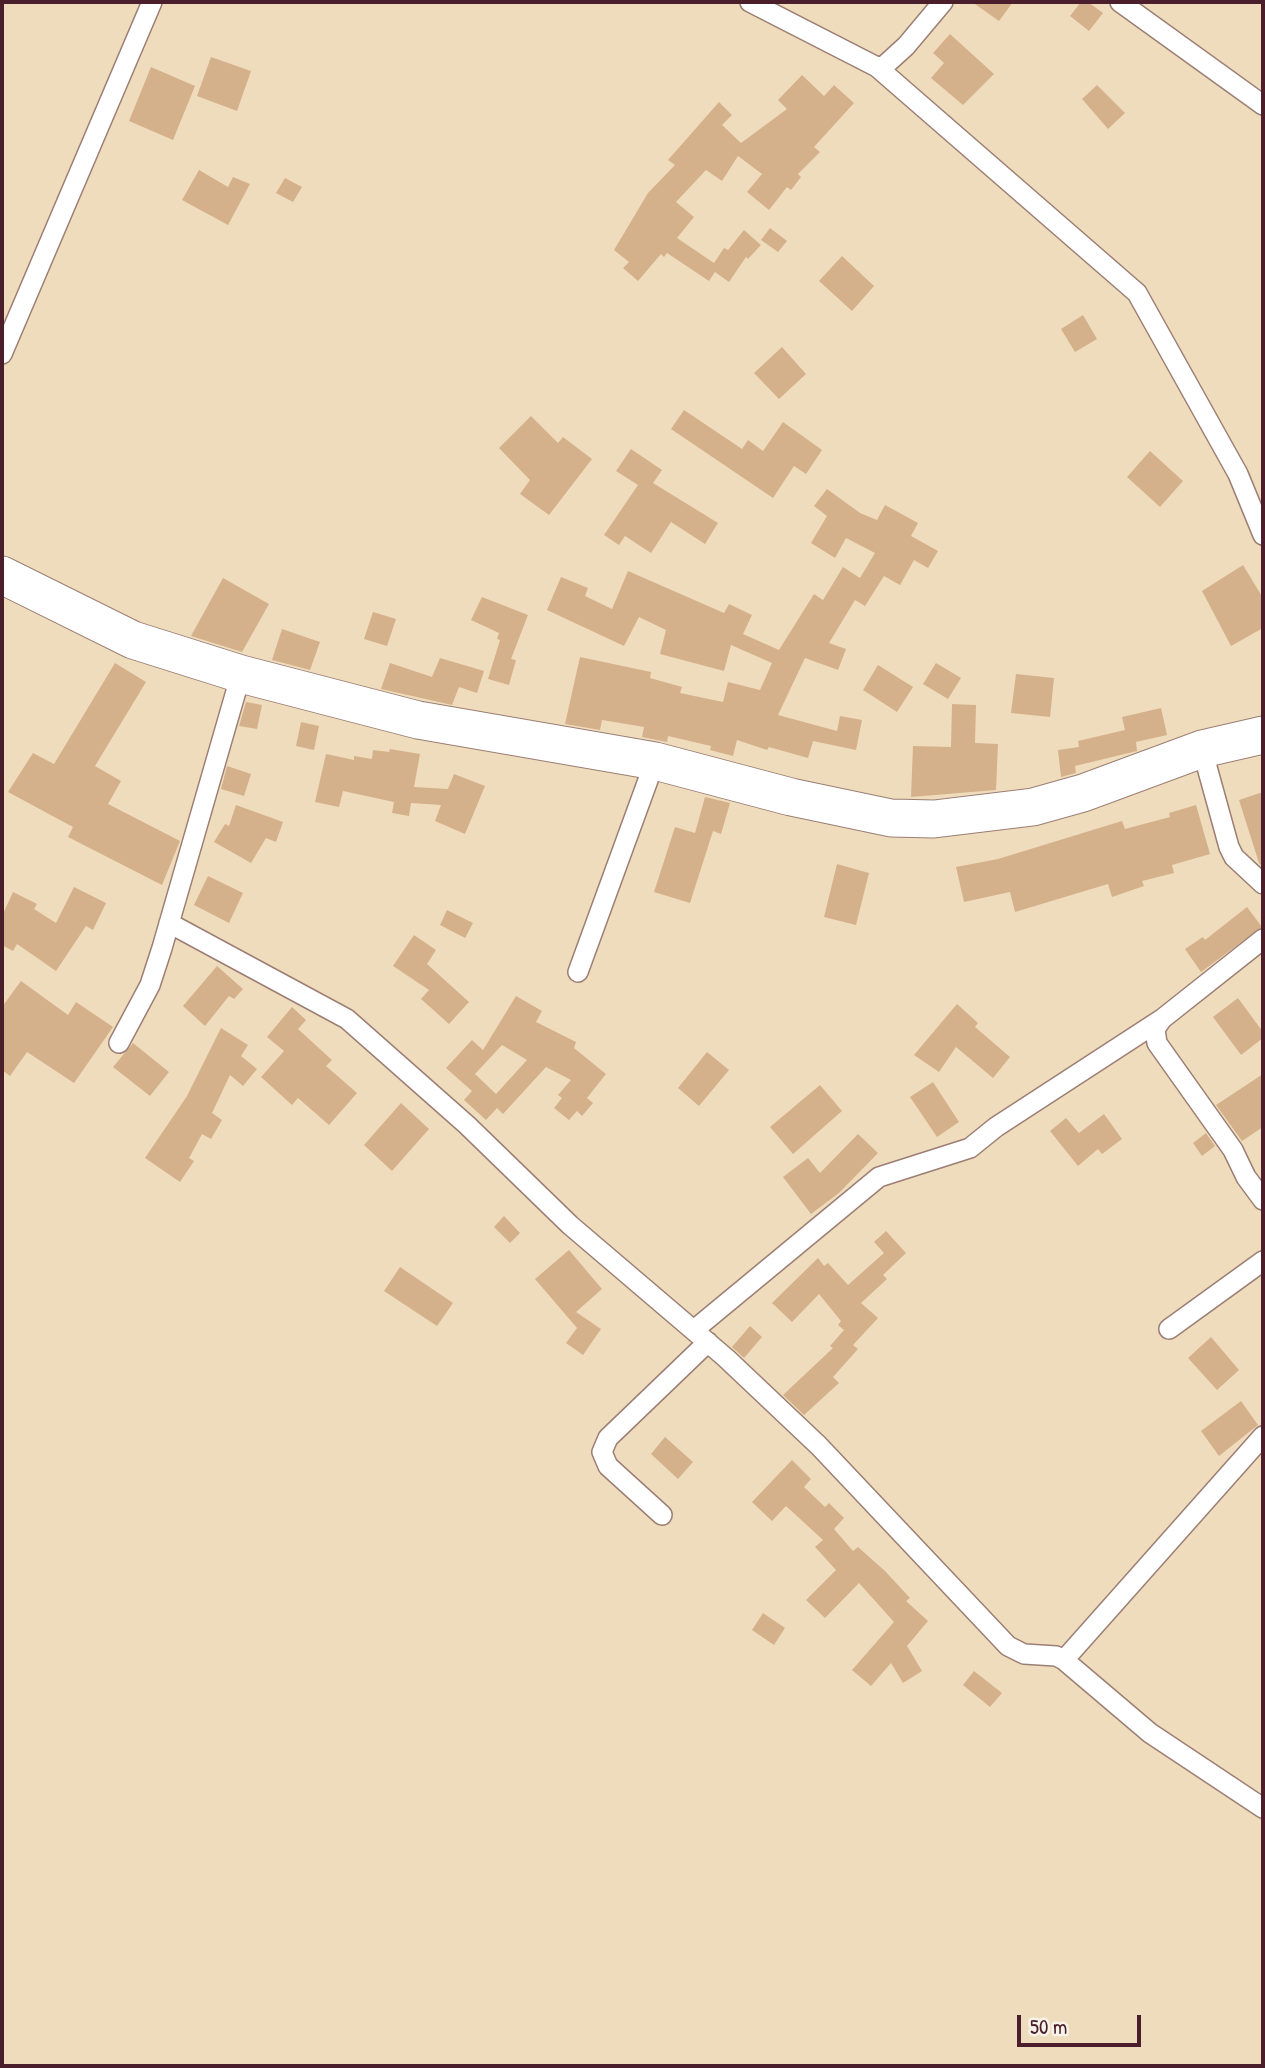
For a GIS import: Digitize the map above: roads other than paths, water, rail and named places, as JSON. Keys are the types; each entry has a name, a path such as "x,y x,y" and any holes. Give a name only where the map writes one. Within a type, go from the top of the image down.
{"highway":[{"path":"2,575 133,640 241,674 418,720 655,761 857,813 934,819 1033,807 1083,793 1202,749 1263,734"}],"street":[{"path":"2,354 152,2"},
{"path":"750,2 877,67 1137,292 1238,474 1263,535"},
{"path":"877,67 884,65 906,46 943,2"},
{"path":"1120,2 1263,105"},
{"path":"119,1043 150,985 241,674"},
{"path":"1202,749 1234,857 1263,884"},
{"path":"578,972 655,761"},
{"path":"169,923 347,1019 467,1125 570,1225 701,1336 819,1446 1008,1646 1024,1654 1056,1656 1064,1660 1150,1733 1263,1808"},
{"path":"662,1515 608,1466 602,1452 608,1438 701,1336 879,1177 970,1149 996,1127 1162,1019 1263,939"},
{"path":"1162,1019 1156,1030 1157,1043 1233,1150 1246,1177 1263,1200"},
{"path":"1169,1329 1263,1261"},
{"path":"1064,1660 1263,1436"}]}
